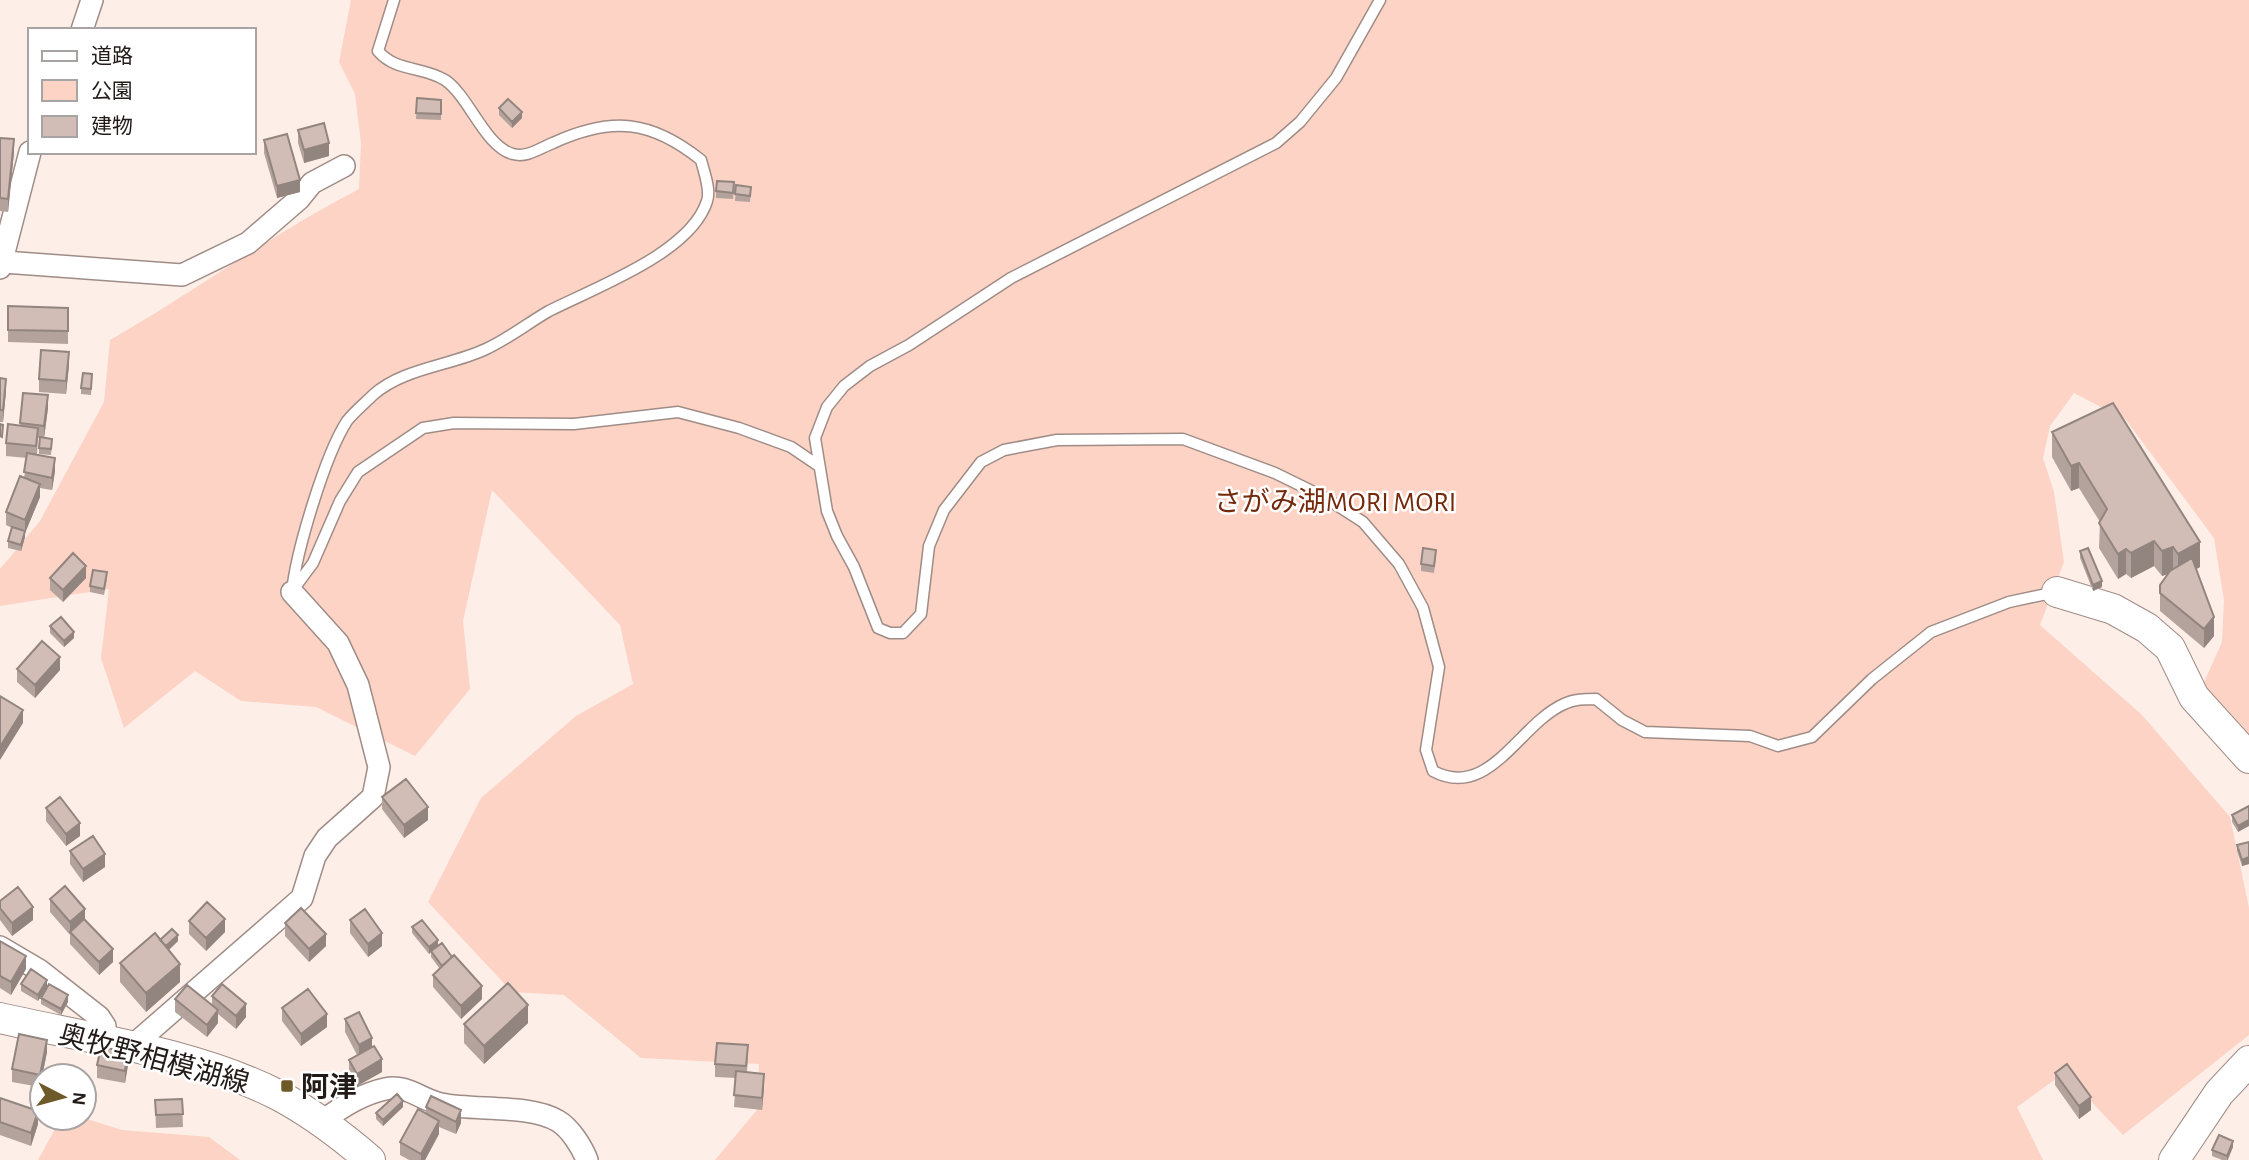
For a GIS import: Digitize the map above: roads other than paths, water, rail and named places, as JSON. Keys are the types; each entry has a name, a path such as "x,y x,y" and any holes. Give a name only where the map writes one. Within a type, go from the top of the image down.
{"main road":[{"path":"2057,592 2113,608 2147,628 2170,648 2194,696 2249,758"},
{"name":"奥牧野相模湖線","path":"0,1018 227,1073 279,1096 323,1121 370,1160"},
{"path":"2174,1160 2219,1093 2249,1061"}],"street":[{"path":"83,28 92,0"},
{"path":"30,154 2,265 181,275 248,243 299,199 313,183 344,166"},
{"path":"0,947 39,970 99,1017 117,1045 302,898 315,856 327,838 373,797 379,767 358,685 338,643 292,592"},
{"path":"323,1121 343,1106 386,1089 412,1091 436,1103 463,1108 515,1111 559,1121 583,1149 587,1160"}],"lane":[{"path":"292,592 295,562 332,455 348,421 376,393 399,379 487,349 548,312 645,264 677,241 703,212 709,199 701,160 675,139 644,127 611,126 573,134 527,155 511,154 493,142 483,124 447,81 396,66 377,51 394,0"},
{"path":"1380,0 1336,78 1300,122 1276,143 1011,278 909,345 870,366 844,386 827,407 815,438 827,511 854,567 878,628 890,633 903,633 921,614 929,546 944,510 981,462 1004,450 1084,439 1182,439 1275,473 1324,497 1363,522 1399,564 1423,608 1439,667 1426,750 1433,771 1450,780 1480,775 1553,711 1576,700 1596,699 1622,720 1645,732 1658,735 1676,732 1750,736 1778,746 1812,737 1871,679 1931,632 2008,602 2057,592"},
{"path":"292,592 313,563 340,501 358,472 423,428 454,423 574,424 678,412 739,428 778,442 819,466"}],"place":[{"name":"阿津","path":"287,1086"}],"park label":[{"name":"さがみ湖MORI MORI","path":"1335,501"}]}
